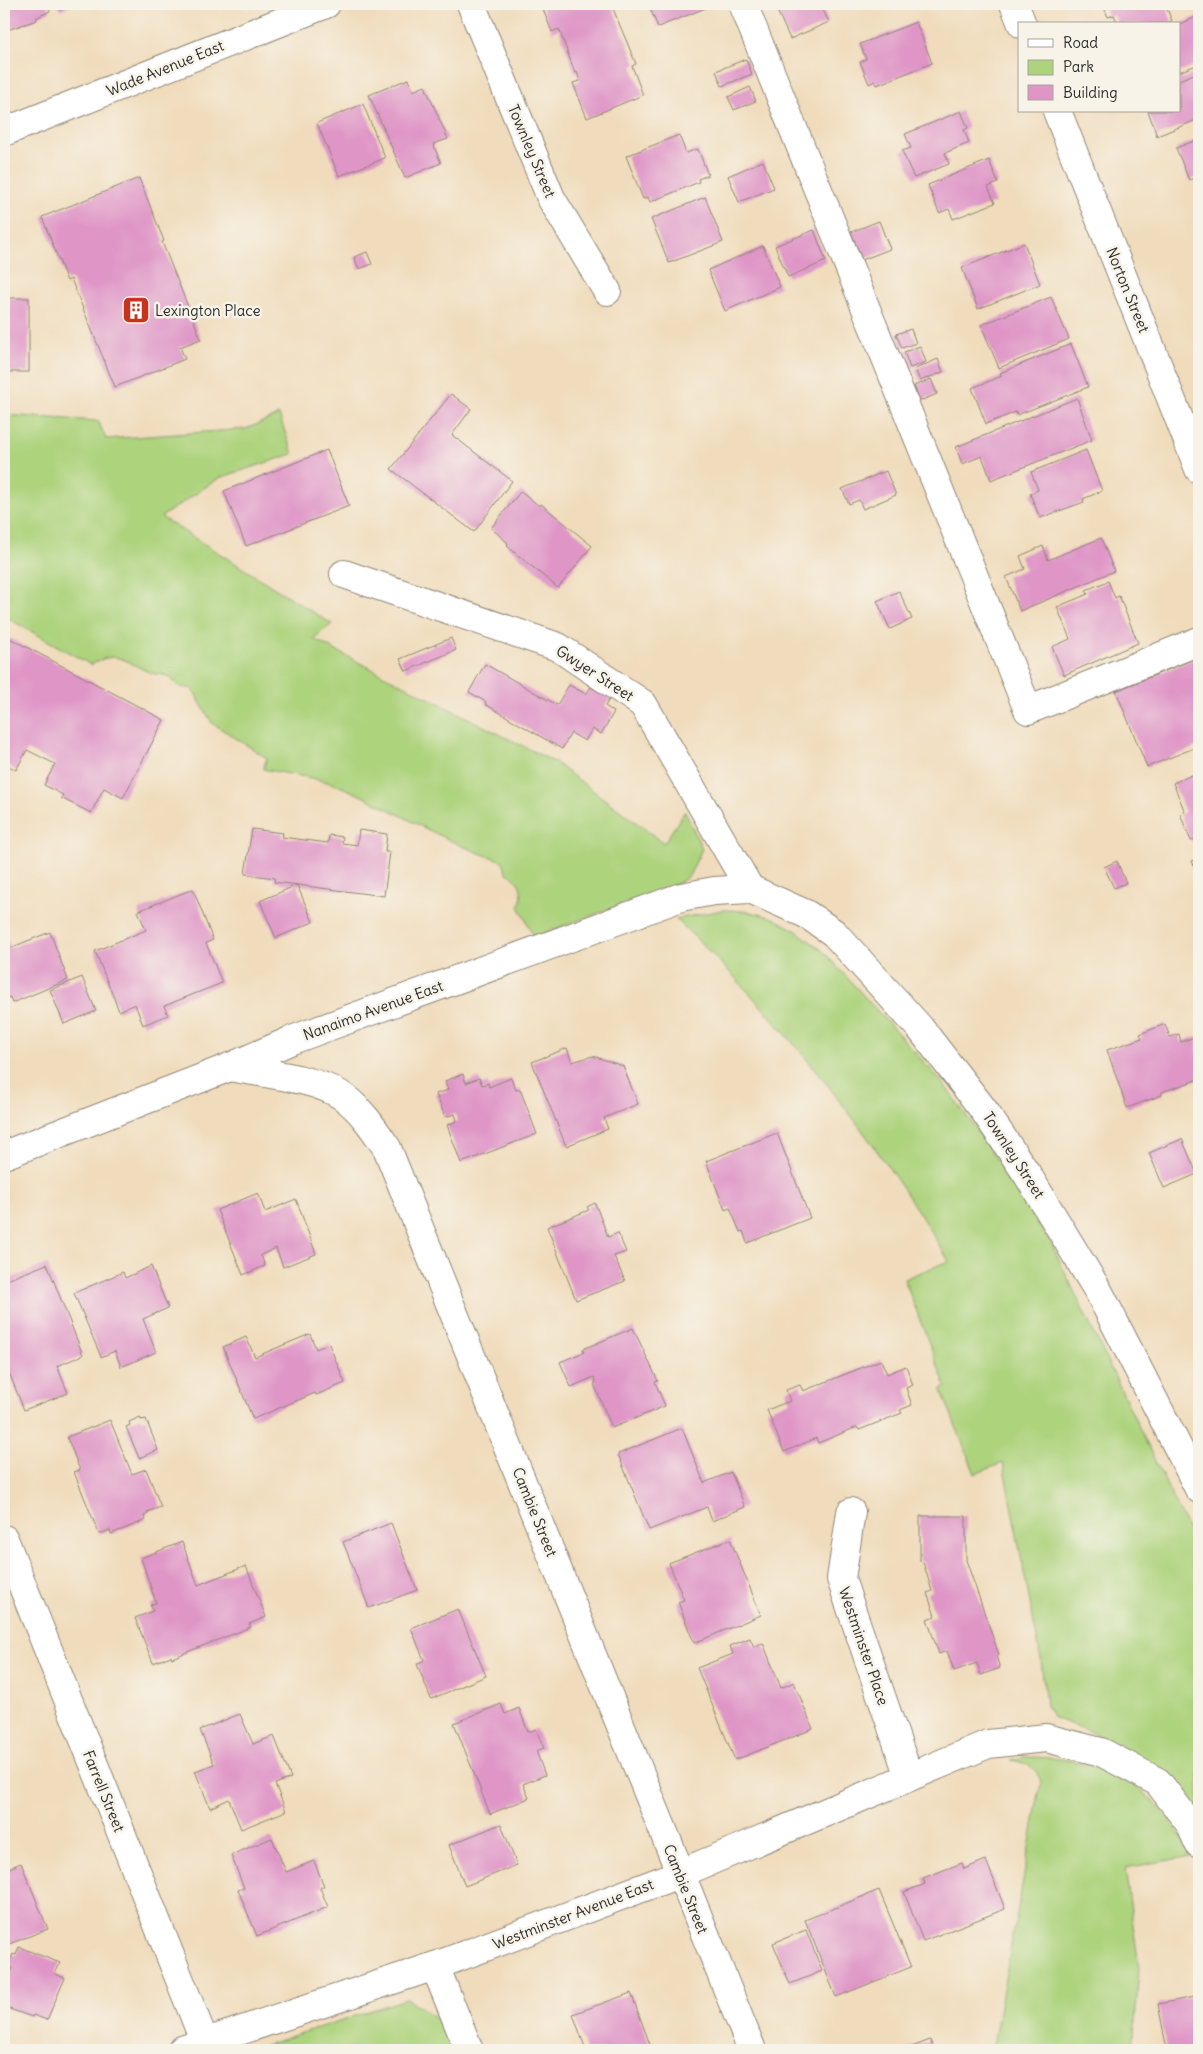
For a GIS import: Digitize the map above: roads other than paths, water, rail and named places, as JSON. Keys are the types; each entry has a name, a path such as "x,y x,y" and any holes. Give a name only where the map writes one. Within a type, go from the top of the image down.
{"street":[{"name":"Wade Avenue East","path":"4,132 326,4"},
{"name":"Townley Street","path":"471,4 551,198 607,291"},
{"path":"743,4 1028,710 1199,641"},
{"path":"1014,4 1021,22"},
{"name":"Norton Street","path":"1057,112 1199,469"},
{"name":"Gwyer Street","path":"344,574 558,647 642,704 750,889"},
{"name":"Townley Street","path":"750,889 806,914 834,933 920,1028 983,1109 1027,1174 1100,1294 1199,1489"},
{"name":"Nanaimo Avenue East","path":"4,1155 230,1067 292,1040 680,897 714,891 750,889"},
{"name":"Cambie Street","path":"230,1067 326,1087 359,1110 386,1148 752,2050"},
{"name":"Westminster Place","path":"851,1512 840,1579 909,1777"},
{"name":"Farrell Street","path":"4,1539 194,2046"},
{"name":"Westminster Avenue East","path":"194,2046 436,1966 679,1874 988,1744 1046,1738 1101,1752 1158,1782 1190,1824 1199,1844"},
{"path":"436,1966 469,2050"}],"place":[{"name":"Lexington Place","path":"136,310"}]}
